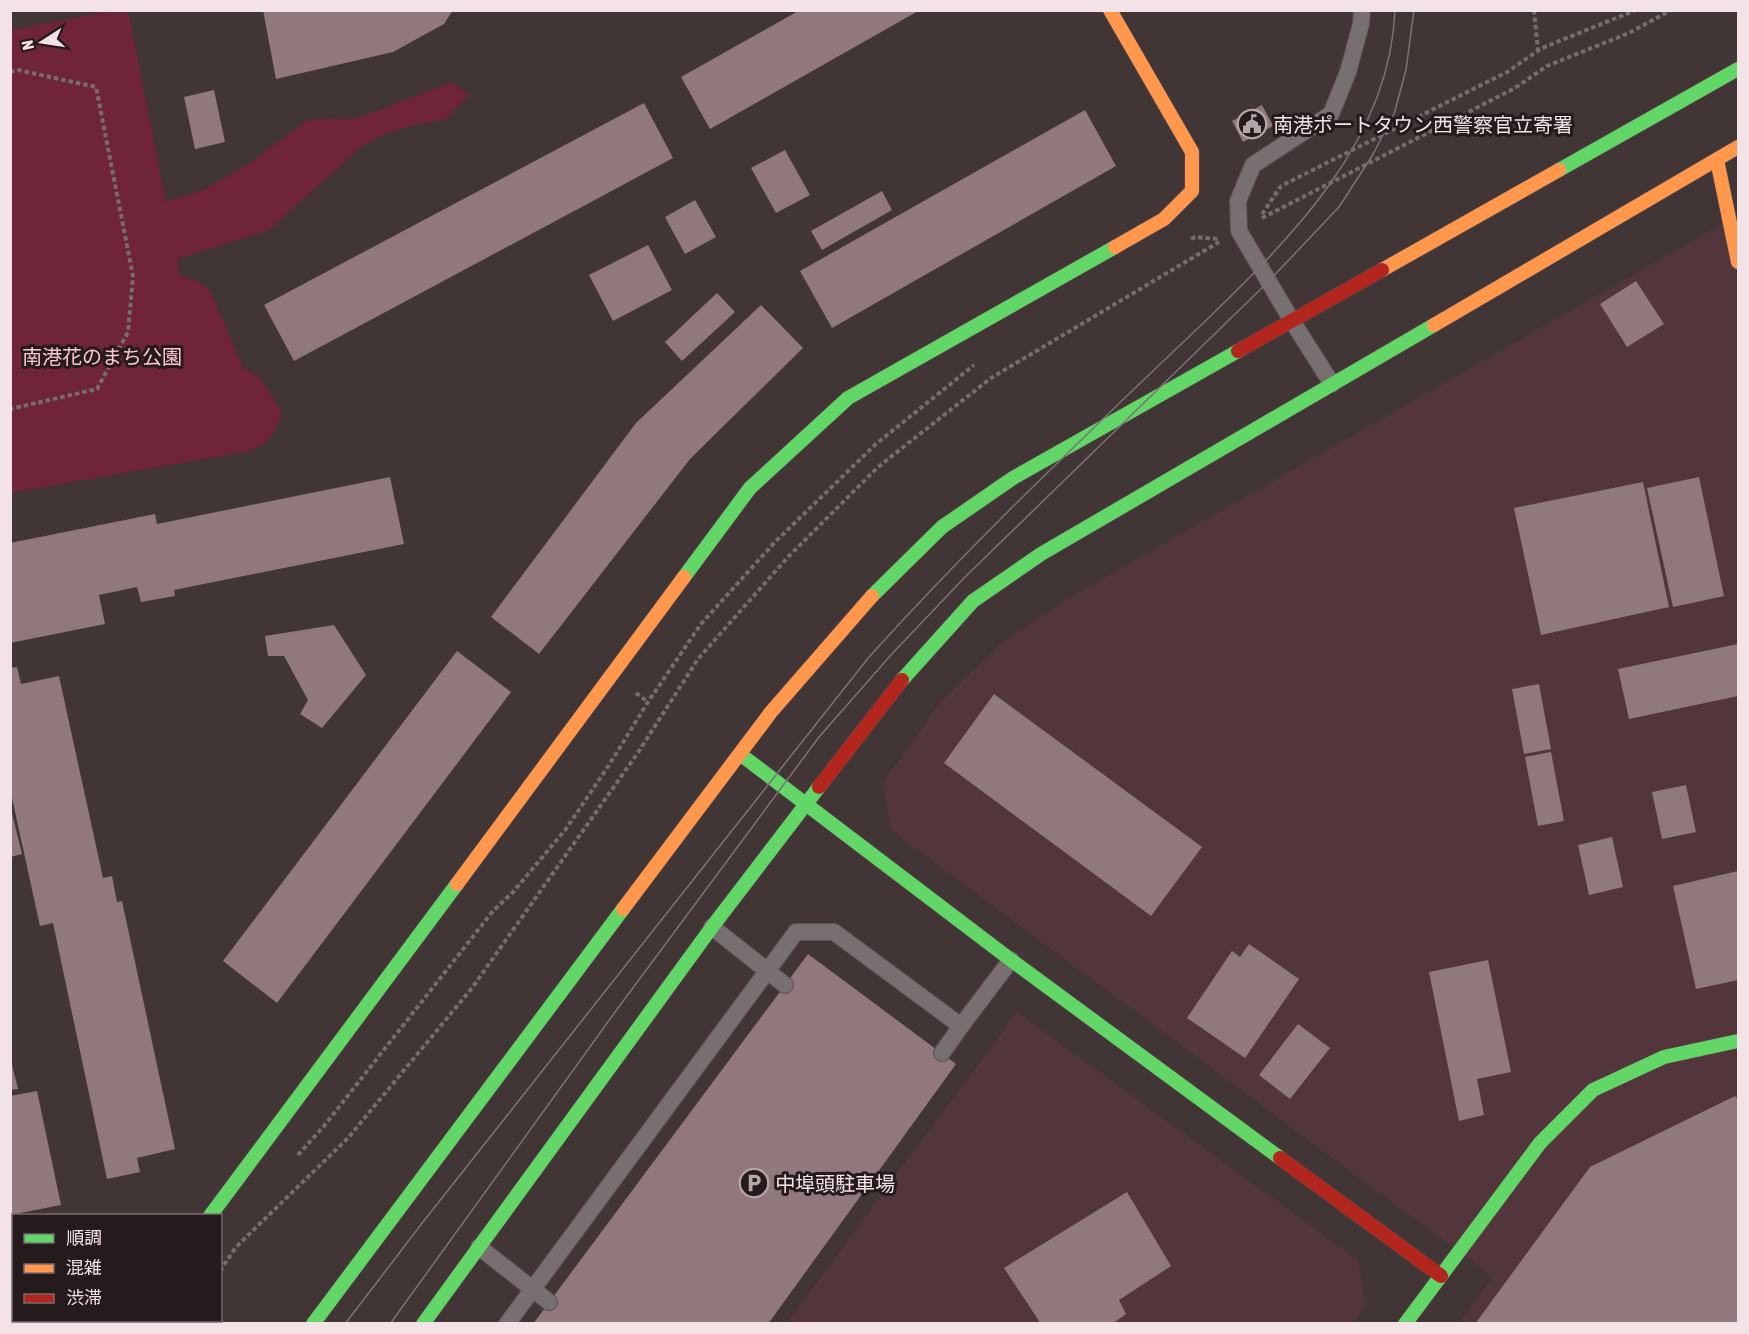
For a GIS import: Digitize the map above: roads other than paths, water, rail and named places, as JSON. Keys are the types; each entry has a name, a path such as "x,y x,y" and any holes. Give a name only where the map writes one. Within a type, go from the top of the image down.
{"street":[{"path":"211,1214 750,488 848,398 1164,219 1192,191 1192,152 1110,10"},
{"path":"313,1323 771,712 883,583 942,527 1013,478 1738,69"},
{"path":"423,1323 712,927 909,671 973,601 1041,554 1738,147"},
{"path":"1717,160 1738,262"},
{"path":"740,754 1011,960 1441,1276"},
{"path":"1406,1323 1540,1143 1593,1090 1664,1058 1738,1041"}],"lane":[{"path":"1332,384 1239,231 1238,201 1253,165 1330,114 1348,72 1361,24 1362,10"},
{"path":"712,927 786,985"},
{"path":"507,1323 796,932 834,932 961,1026"},
{"path":"942,1053 1011,960"},
{"path":"479,1247 549,1302"}],"tram line":[{"path":"345,1324 869,657 996,523 1230,297 1297,226 1327,188 1354,147 1374,104 1389,59 1395,10"},
{"path":"390,1324 618,1008 819,737 890,656 965,577 1266,284 1339,207 1372,156 1394,114 1406,70 1414,10"}],"place":[{"name":"南港ポートタウン西警察官立寄署","path":"1252,124"},
{"name":"中埠頭駐車場","path":"754,1183"}],"park label":[{"name":"南港花のまち公園","path":"102,356"}]}
